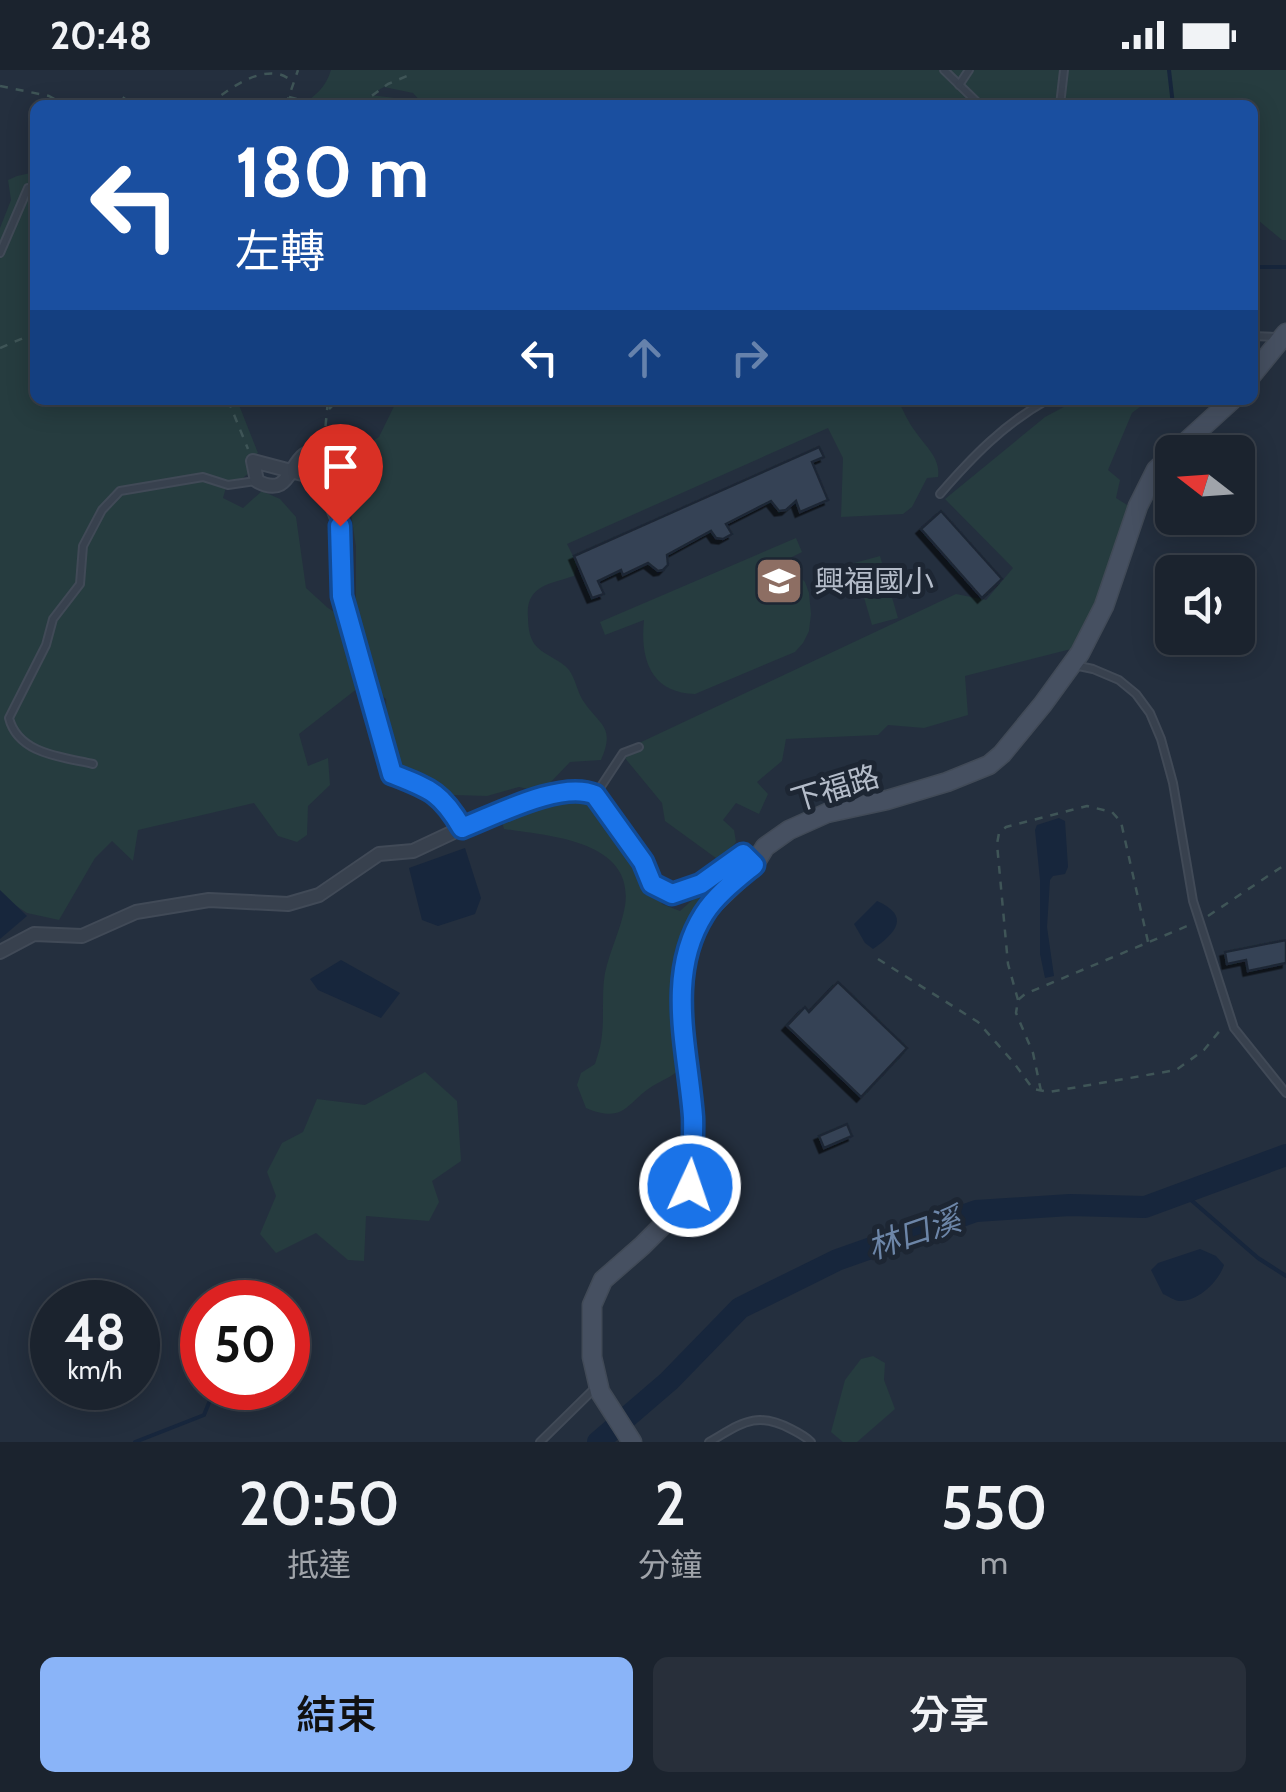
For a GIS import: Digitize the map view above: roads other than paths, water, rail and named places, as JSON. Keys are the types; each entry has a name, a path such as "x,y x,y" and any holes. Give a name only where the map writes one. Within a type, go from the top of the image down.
{"main road":[{"path":"1258,368 1284,336"},
{"name":"下福路","path":"1194,435 1227,405"},
{"name":"下福路","path":"599,1389 592,1357 592,1304 603,1280 674,1214 690,1186 693,1122 681,984 689,944 706,911 754,865 764,847 806,821 913,793 989,765 1002,754 1072,665 1104,606 1130,525 1155,472"},
{"path":"599,1389 632,1442"}],"street":[{"path":"328,481 294,470 253,461 257,481 275,486 289,477 294,470 303,455 322,453 327,462 330,502 340,526 342,596 392,774 431,789 450,807 462,828"},
{"path":"0,952 34,934 82,936 136,912 209,900 288,904 319,895 378,854 413,852 462,828 548,795 584,790 595,795 643,862 652,884 672,894 701,884 743,854 754,865"}],"lane":[{"path":"944,70 975,100"},
{"path":"959,85 969,70"},
{"path":"1061,100 1064,70"},
{"path":"0,254 28,188"},
{"path":"1258,336 1284,336"},
{"path":"940,494 973,455 1032,405"},
{"path":"93,764 37,751 12,732 9,718 46,644 53,619 80,584 83,546 102,510 120,491 203,477 228,485 257,481"},
{"path":"1072,665 1119,680 1150,713 1173,782 1193,901 1232,1023 1286,1093"},
{"path":"595,795 623,753 638,747"},
{"path":"540,1442 599,1389"},
{"path":"709,1442 747,1422 766,1418 812,1442"}],"water":[{"path":"1059,818 1065,821 1068,867 1065,874 1050,880 1047,927 1054,976 1045,978 1040,954 1035,830 1037,825"},
{"path":"465,848 481,898 475,914 438,926 422,920 409,868"},
{"path":"0,890 27,916 0,939"},
{"path":"877,901 897,919 893,931 873,949 854,924"},
{"path":"341,960 400,993 381,1018 318,990 310,979"},
{"path":"1200,1249 1216,1256 1224,1265 1213,1284 1186,1300 1163,1294 1151,1270 1158,1263"}],"waterway":[{"path":"1169,70 1172,100"},
{"path":"1258,267 1286,267"},
{"name":"林口溪","path":"598,1442 669,1381 740,1308 837,1260 976,1211 1070,1205 1145,1207 1286,1155"},
{"path":"1183,1193 1258,1258 1286,1276"},
{"path":"135,1442 204,1415 206,1410"}],"place":[{"name":"興福國小","path":"779,581"}]}
